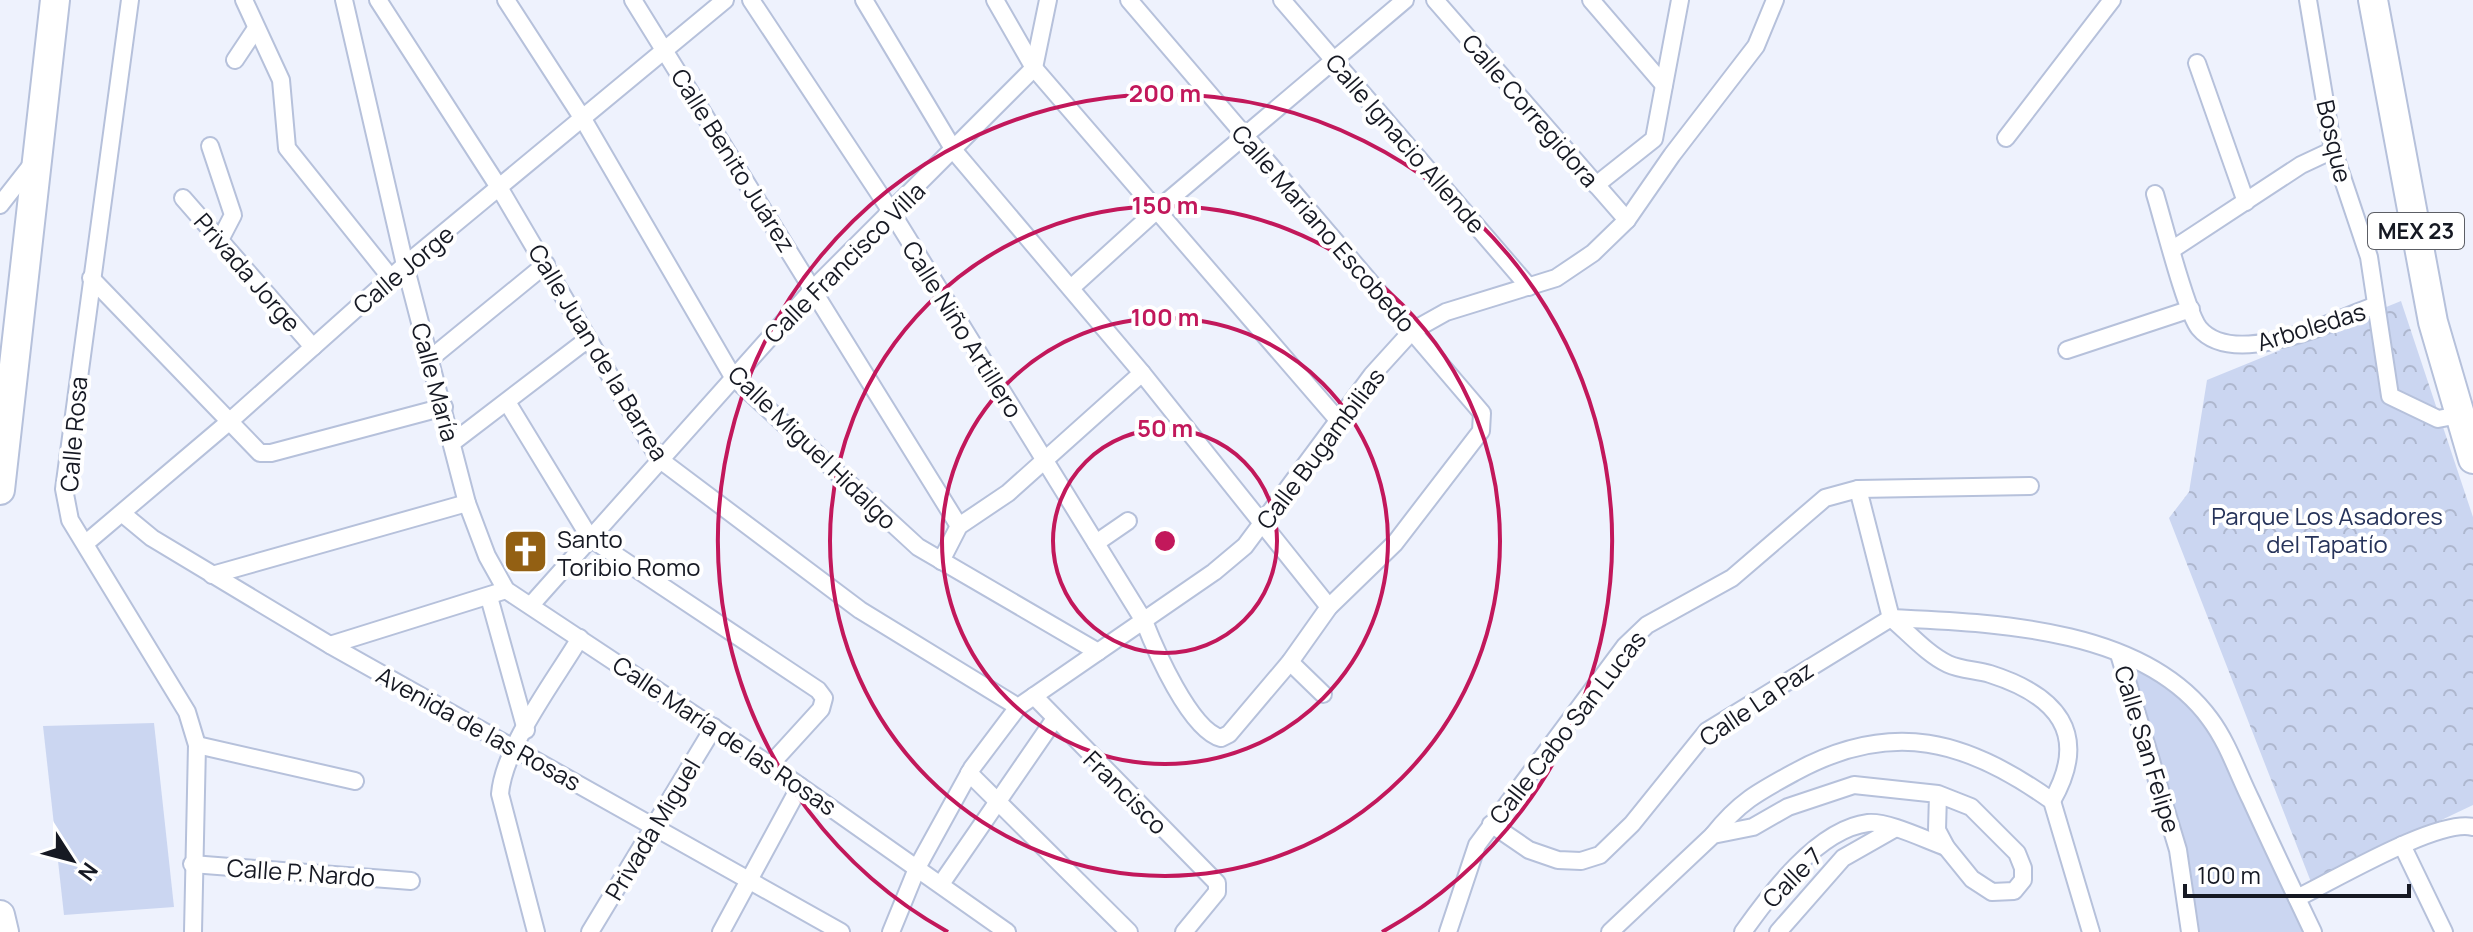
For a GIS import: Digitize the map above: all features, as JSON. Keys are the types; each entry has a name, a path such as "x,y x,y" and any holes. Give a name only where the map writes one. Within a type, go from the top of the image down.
{"highway":[{"path":"0,490 55,0"},
{"name":"MEX 23","path":"2373,0 2433,322 2473,459"},
{"path":"0,915 4,932"}],"street":[{"name":"Calle Rosa","path":"130,0 64,489 70,520 187,712 197,745 192,864 193,932"},
{"path":"244,0 255,30 281,80 287,148 391,278"},
{"name":"Calle María","path":"344,0 344,13 405,265 467,503 487,556 506,590"},
{"name":"Calle Juan de la Barrea","path":"378,0 546,264 659,459 860,610 1018,707"},
{"name":"Calle Miguel Hidalgo","path":"506,0 583,119 733,377 918,547 1098,652"},
{"name":"Calle Benito Juárez","path":"633,0 959,526"},
{"name":"Calle Jorge","path":"86,543 230,421 405,265 725,0"},
{"name":"Calle Niño Artillero","path":"751,0 892,213 1144,621 1161,664 1211,735 1221,738 1229,734 1290,662"},
{"path":"864,0 955,152 1142,373 1329,607 1290,662 1323,694"},
{"path":"995,0 1034,68 1338,420"},
{"path":"1034,68 1048,0"},
{"name":"Calle Mariano Escobedo","path":"1129,0 1482,413 1481,431 1395,543 1329,607"},
{"name":"Calle Ignacio Allende","path":"1282,0 1529,287"},
{"path":"1071,288 1157,210 1405,0"},
{"name":"Calle Corregidora","path":"1435,0 1627,220"},
{"path":"1591,0 1664,85"},
{"path":"1596,185 1654,139 1680,0"},
{"name":"Calle Bugambilias","path":"891,932 918,866 969,773 1018,707 1214,572 1245,546 1338,420 1412,331 1446,312 1556,278 1593,253 1627,220 1672,155 1756,46 1775,0"},
{"path":"2006,138 2112,0"},
{"name":"Bosque","path":"2308,0 2333,150 2369,257 2390,396 2438,419 2459,415"},
{"path":"235,60 255,30"},
{"path":"2197,63 2246,202"},
{"name":"Calle Francisco Villa","path":"531,605 814,288 955,152 1034,68"},
{"path":"1654,139 1672,155"},
{"path":"210,146 233,215 220,240"},
{"path":"2173,249 2301,165 2333,150"},
{"path":"0,205 39,155"},
{"name":"Arboledas","path":"2155,194 2198,327 2220,344 2242,347 2290,336 2376,305"},
{"name":"Privada Jorge","path":"183,198 313,347"},
{"path":"431,358 546,264"},
{"path":"91,278 260,453 271,453 444,407"},
{"path":"2067,350 2191,309"},
{"path":"452,443 588,339"},
{"path":"941,561 959,526 1008,493 1142,373"},
{"path":"507,402 590,538 818,690 824,698 821,709 770,765"},
{"name":"Calle Cabo San Lucas","path":"1448,932 1477,845 1637,633 1732,578 1825,498 1858,489 2030,486"},
{"path":"1858,489 1891,618 1950,666 2007,679 2033,690 2053,706 2066,724 2068,743 2062,784 2052,801"},
{"path":"212,575 467,503"},
{"name":"Avenida de las Rosas","path":"123,514 152,538 330,645 839,931"},
{"path":"1096,543 1128,521"},
{"path":"330,645 506,590 531,605"},
{"path":"489,597 526,730"},
{"name":"Calle María de las Rosas","path":"531,605 918,866 1007,932"},
{"name":"Calle San Felipe","path":"1891,618 2004,623 2060,634 2119,654 2178,850 2190,932"},
{"name":"Calle La Paz","path":"1491,824 1529,850 1558,860 1581,861 1600,855 1623,834 1707,731 1891,618"},
{"path":"536,932 500,794 501,778 515,748 580,638"},
{"path":"2119,654 2157,671 2182,689 2210,719 2313,932"},
{"name":"Francisco","path":"1034,696 1218,888 1184,932"},
{"path":"941,884 1054,720"},
{"name":"Privada Miguel","path":"590,932 714,727"},
{"path":"1610,932 1713,835 1737,805 1783,778 1842,750 1886,740 1941,744 1966,753 2024,780 2052,801 2091,932"},
{"path":"197,745 355,781"},
{"path":"969,773 1129,932"},
{"path":"721,932 800,786"},
{"path":"1713,835 1753,827 1788,807 1845,787 1877,786 1938,794 1971,807 2017,853 2023,868 2023,880 2014,891 1992,892 1972,879 1946,847 1937,830 1938,794"},
{"name":"Calle 7","path":"1743,932 1785,877 1833,838 1869,823 1946,847"},
{"path":"2297,898 2402,845 2458,826 2473,827"},
{"name":"Calle 7","path":"1778,932 1843,858 1894,829"},
{"path":"2402,845 2444,932"},
{"name":"Calle P. Nardo","path":"192,864 411,881"}],"green space":[{"name":"Parque Los Asadores del Tapatío","path":"2401,301 2473,517 2473,805 2311,882 2169,518 2189,492 2207,380"},
{"path":"2130,659 2210,719 2313,932 2186,932"},
{"path":"154,723 174,907 64,915 43,726"}],"place":[{"name":"Santo Toribio Romo","path":"526,552"}]}
